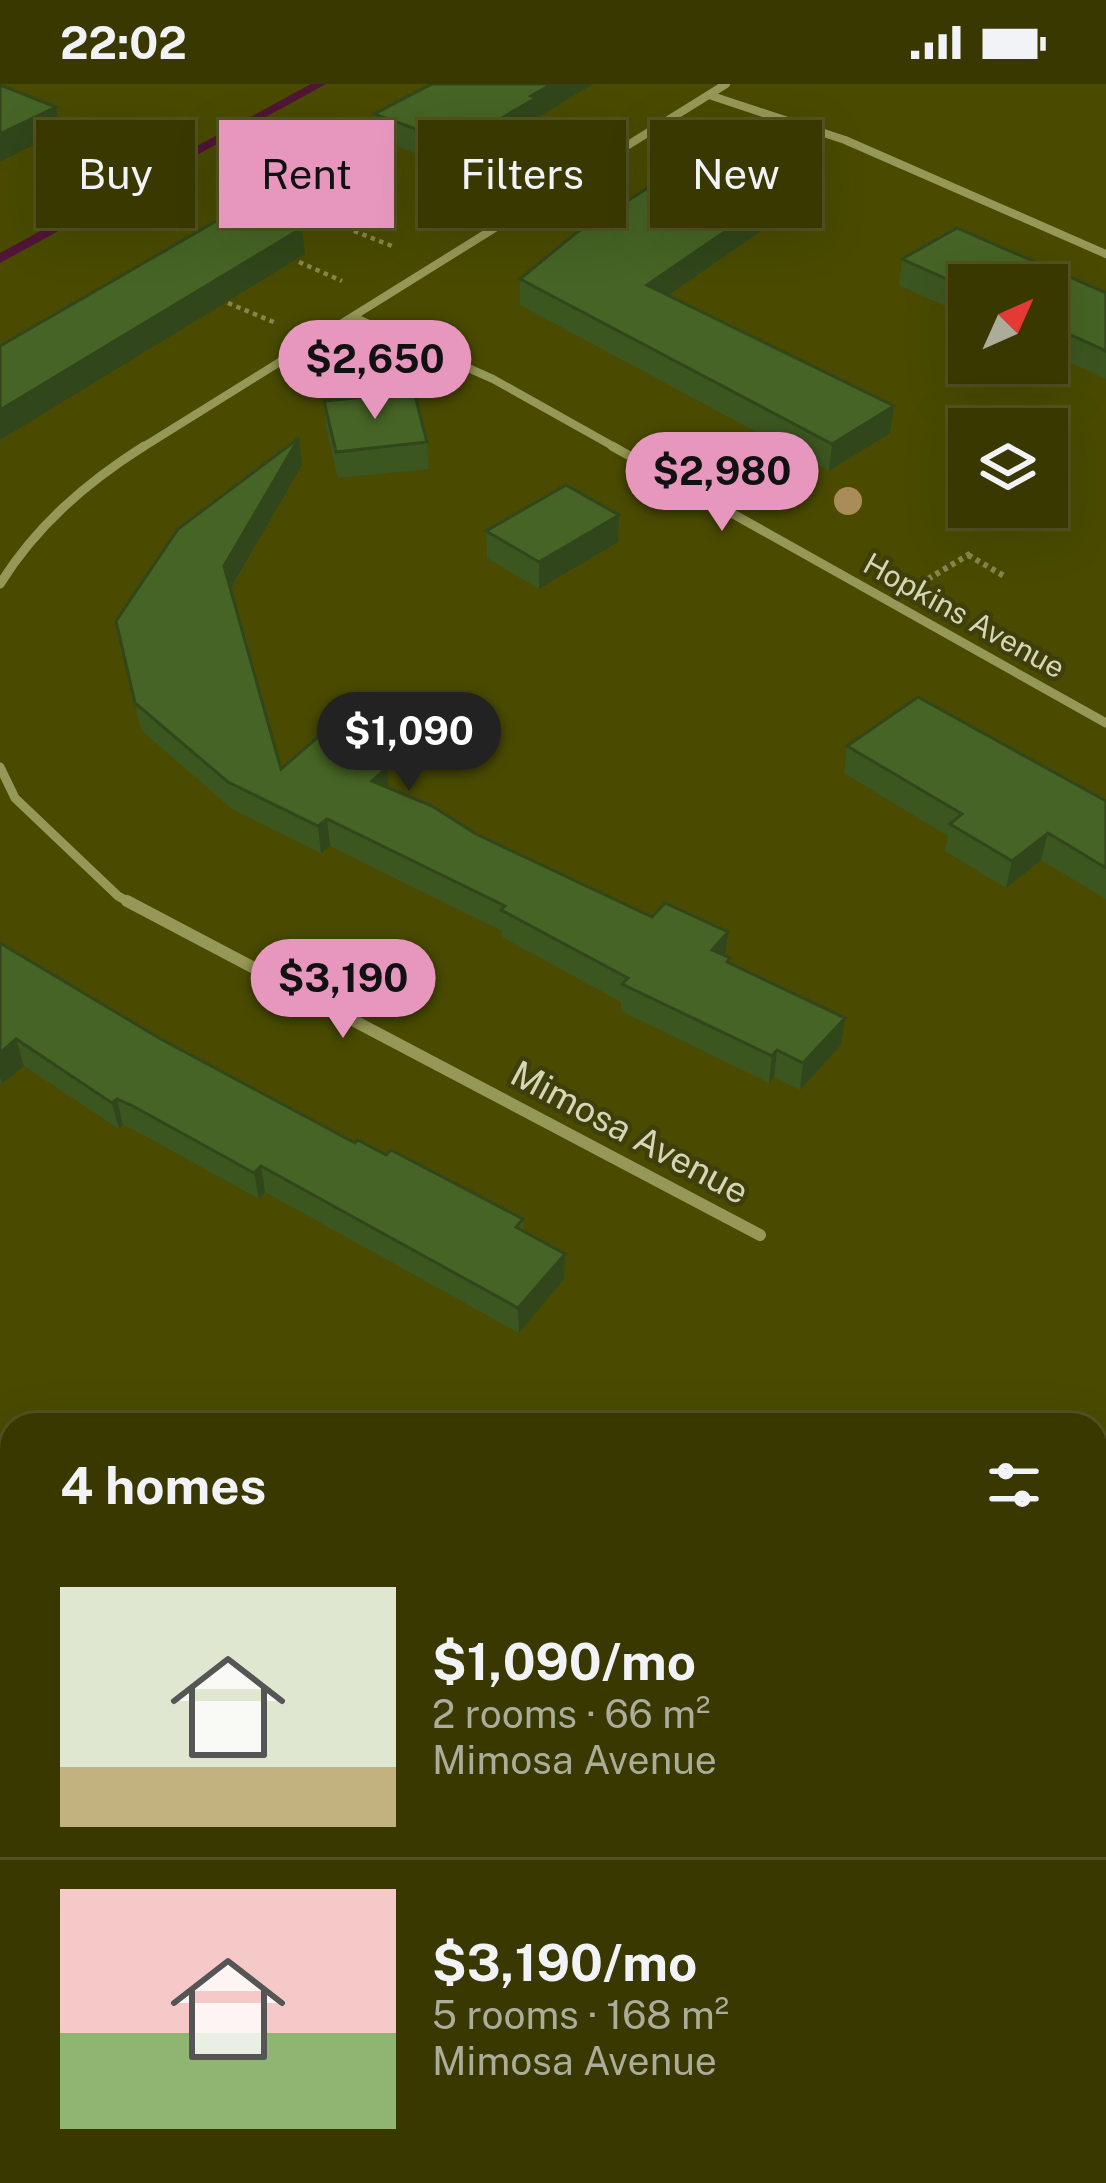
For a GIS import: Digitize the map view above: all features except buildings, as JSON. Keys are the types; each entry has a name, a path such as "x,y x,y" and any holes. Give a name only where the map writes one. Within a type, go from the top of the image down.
{"street":[{"path":"0,584 41,524 71,495 726,84"},
{"path":"710,94 845,140 1106,254"},
{"name":"Hopkins Avenue","path":"353,317 493,379 1106,723"},
{"name":"Mimosa Avenue","path":"0,766 14,798 118,896 760,1234"}],"path":[{"path":"354,231 401,250"},
{"path":"299,262 346,283"},
{"path":"228,302 279,325"},
{"path":"927,579 971,554 1006,577"}],"waterway":[{"path":"0,259 320,84"}]}
